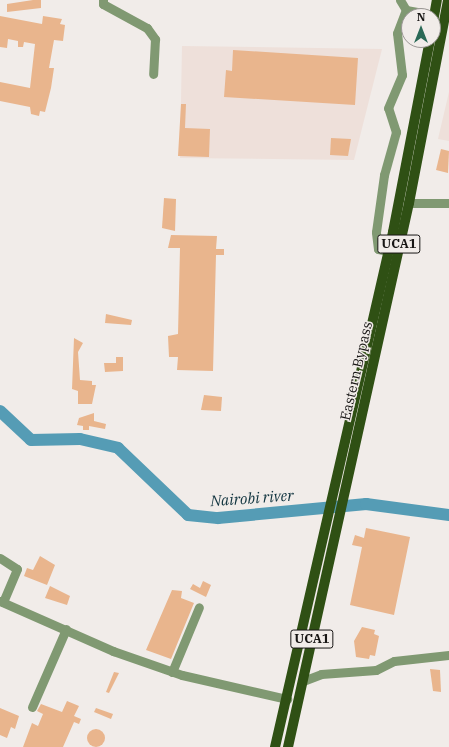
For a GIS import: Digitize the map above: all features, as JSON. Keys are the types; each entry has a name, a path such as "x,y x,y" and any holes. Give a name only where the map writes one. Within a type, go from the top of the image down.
{"main road":[{"name":"Eastern Bypass","path":"276,747 324,535 340,486 409,203 448,0"},
{"name":"Eastern Bypass","path":"288,747 336,531 340,486 428,48"}],"street":[{"path":"103,0 103,4 147,28 155,40 153,74"},
{"path":"388,251 378,249 376,232 384,175 396,132 388,108 402,75 397,33 401,23"},
{"path":"409,203 449,204"},
{"path":"0,558 17,569 1,602 172,672 287,699"},
{"path":"172,672 199,607"},
{"path":"32,707 66,629"},
{"path":"303,681 321,674 376,670 394,661 449,655"}],"shaded area":[{"path":"182,46 382,49 354,160 180,158"},
{"path":"449,92 449,141 438,139"}],"building":[{"path":"41,0 41,8 7,12 7,4"},
{"path":"0,16 42,24 43,16 62,19 60,24 65,25 63,41 54,40 49,68 54,68 51,88 45,112 40,111 39,116 31,114 30,107 0,101 0,82 30,88 35,44 24,42 23,47 18,47 18,41 8,39 7,48 0,47"},
{"path":"233,50 358,58 355,105 224,97 226,70 232,71"},
{"path":"181,104 186,104 185,128 210,129 209,157 178,156"},
{"path":"331,138 351,139 348,156 330,155"},
{"path":"441,149 449,151 448,173 436,170"},
{"path":"164,198 176,199 175,231 162,228"},
{"path":"171,235 217,236 216,249 224,249 224,255 216,255 213,371 177,370 178,357 169,357 168,336 178,334 180,248 168,248"},
{"path":"106,314 132,320 131,325 105,323"},
{"path":"74,338 83,343 78,352 80,380 92,381 92,385 96,385 92,404 78,404 78,391 72,389"},
{"path":"116,357 123,357 123,371 105,372 104,363 116,363"},
{"path":"204,395 222,397 221,411 201,410"},
{"path":"94,413 94,421 106,424 105,429 89,426 89,430 83,430 83,426 77,425 79,418"},
{"path":"366,528 410,537 394,615 350,605 362,547 352,545 355,535 364,538"},
{"path":"40,556 55,565 47,585 24,576 27,568 33,570"},
{"path":"203,581 211,585 206,597 190,589 193,584 200,588"},
{"path":"50,586 70,596 67,605 45,598"},
{"path":"172,590 182,591 181,598 194,603 171,659 146,650"},
{"path":"362,627 375,630 374,634 379,636 375,656 370,655 369,659 356,657 354,641"},
{"path":"430,669 440,670 441,692 433,691"},
{"path":"114,672 119,673 109,693 106,692"},
{"path":"67,701 79,706 74,716 81,719 79,724 74,722 63,747 23,747 32,723 38,726 43,714 37,711 41,704 62,712"},
{"path":"0,708 19,716 15,729 11,727 7,738 0,735"},
{"path":"96,708 113,714 111,719 94,712"},
{"path":"96,729 102,732 105,738 102,744 96,747 90,744 87,738 90,732"}],"waterway":[{"name":"Nairobi river","path":"0,411 31,440 80,439 118,448 188,515 218,518 366,504 449,515"}]}
